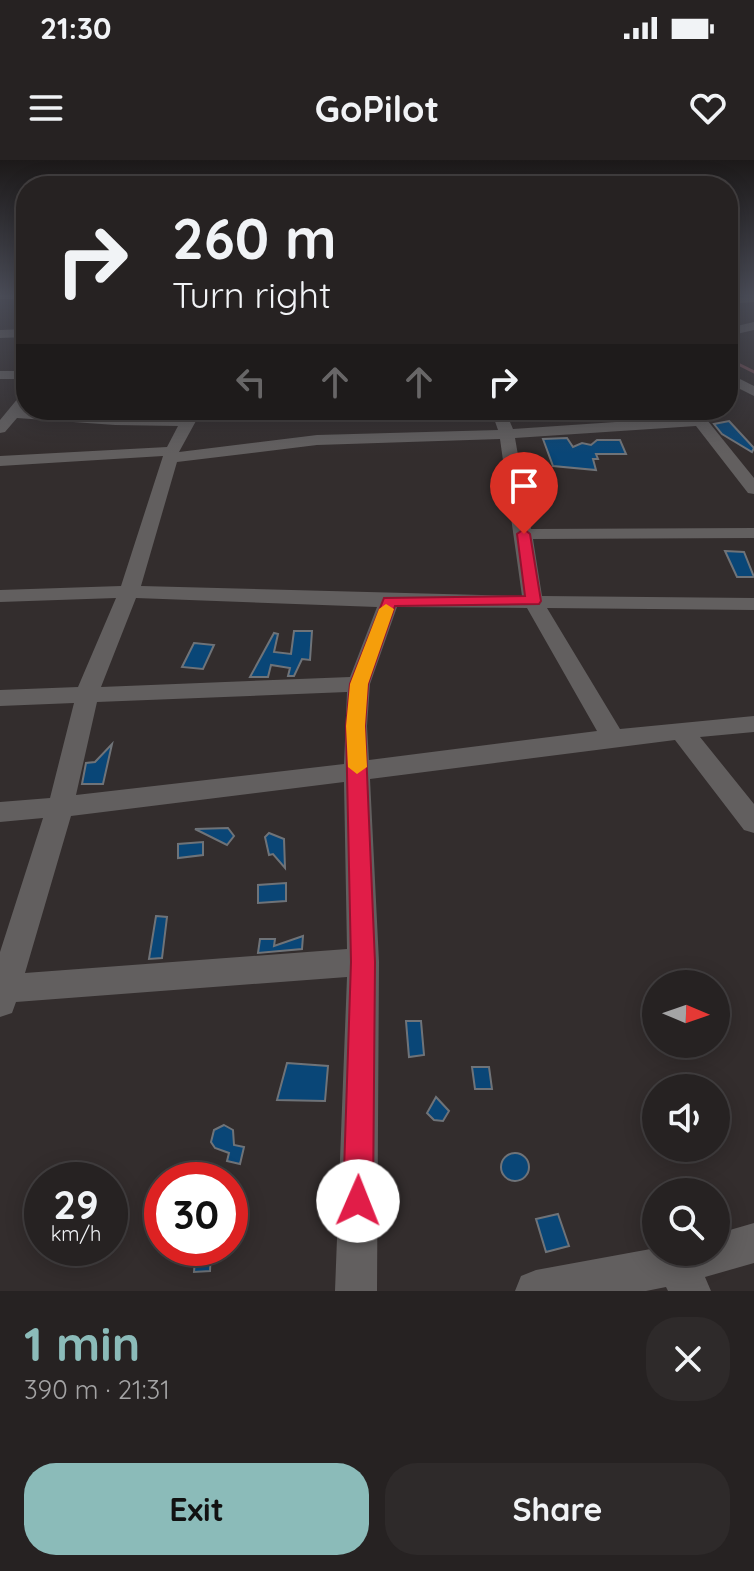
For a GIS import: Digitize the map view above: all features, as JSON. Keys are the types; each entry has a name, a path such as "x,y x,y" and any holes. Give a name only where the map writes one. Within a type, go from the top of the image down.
{"street":[{"path":"0,429 16,411"},
{"path":"102,420 130,420"},
{"path":"189,420 171,454 129,592 87,694 73,764 1,993 363,962"},
{"path":"502,420 507,434 533,601 613,737"},
{"path":"0,461 171,454 317,440 507,434 653,420"},
{"path":"698,420 754,489"},
{"path":"733,462 754,460"},
{"path":"524,534 754,533"},
{"path":"0,596 129,592 389,601 754,604"},
{"path":"356,1291 363,962 355,726 359,684 389,601"},
{"path":"0,698 359,684"},
{"path":"0,812 358,773 613,737 754,724"},
{"path":"681,730 754,823"},
{"path":"536,1291 683,1278 754,1243"}],"building":[{"path":"729,421 754,448 752,452 722,434 714,424"},
{"path":"567,438 573,447 582,443 591,445 597,440 620,440 626,454 596,454 598,459 593,459 596,470 553,466 543,439"},
{"path":"725,551 744,552 754,577 737,577"},
{"path":"294,631 312,631 310,660 302,659 294,676 288,676 290,668 271,665 268,677 250,677 274,633 278,634 274,652 291,654"},
{"path":"194,643 214,645 203,669 182,667"},
{"path":"112,744 103,784 82,784 86,763 95,762"},
{"path":"228,828 234,836 227,845 195,829"},
{"path":"269,833 284,839 285,868 273,854 269,855 265,837"},
{"path":"203,842 203,855 178,858 178,844"},
{"path":"286,883 286,901 258,903 258,885"},
{"path":"156,916 167,917 162,958 149,959"},
{"path":"303,936 302,949 258,953 260,939 275,939 274,946"},
{"path":"406,1021 421,1021 424,1055 409,1057"},
{"path":"287,1063 328,1066 325,1101 277,1100"},
{"path":"472,1067 489,1067 492,1089 475,1089"},
{"path":"436,1097 449,1111 443,1121 434,1120 427,1113"},
{"path":"224,1125 233,1130 234,1145 244,1147 240,1162 227,1161 229,1153 215,1148 211,1142 214,1130"},
{"path":"515,1153 525,1157 529,1167 525,1177 515,1181 505,1177 501,1167 505,1157"},
{"path":"558,1214 569,1246 546,1252 536,1219"},
{"path":"194,1266 210,1266 210,1271 194,1272"}],"waterway":[{"path":"738,364 754,372"}],"slow traffic":[{"path":"357,767 355,726 359,684 386,609"}],"route":[{"path":"358,1201 363,962 355,726 359,684 389,601 533,601 524,534"}]}
